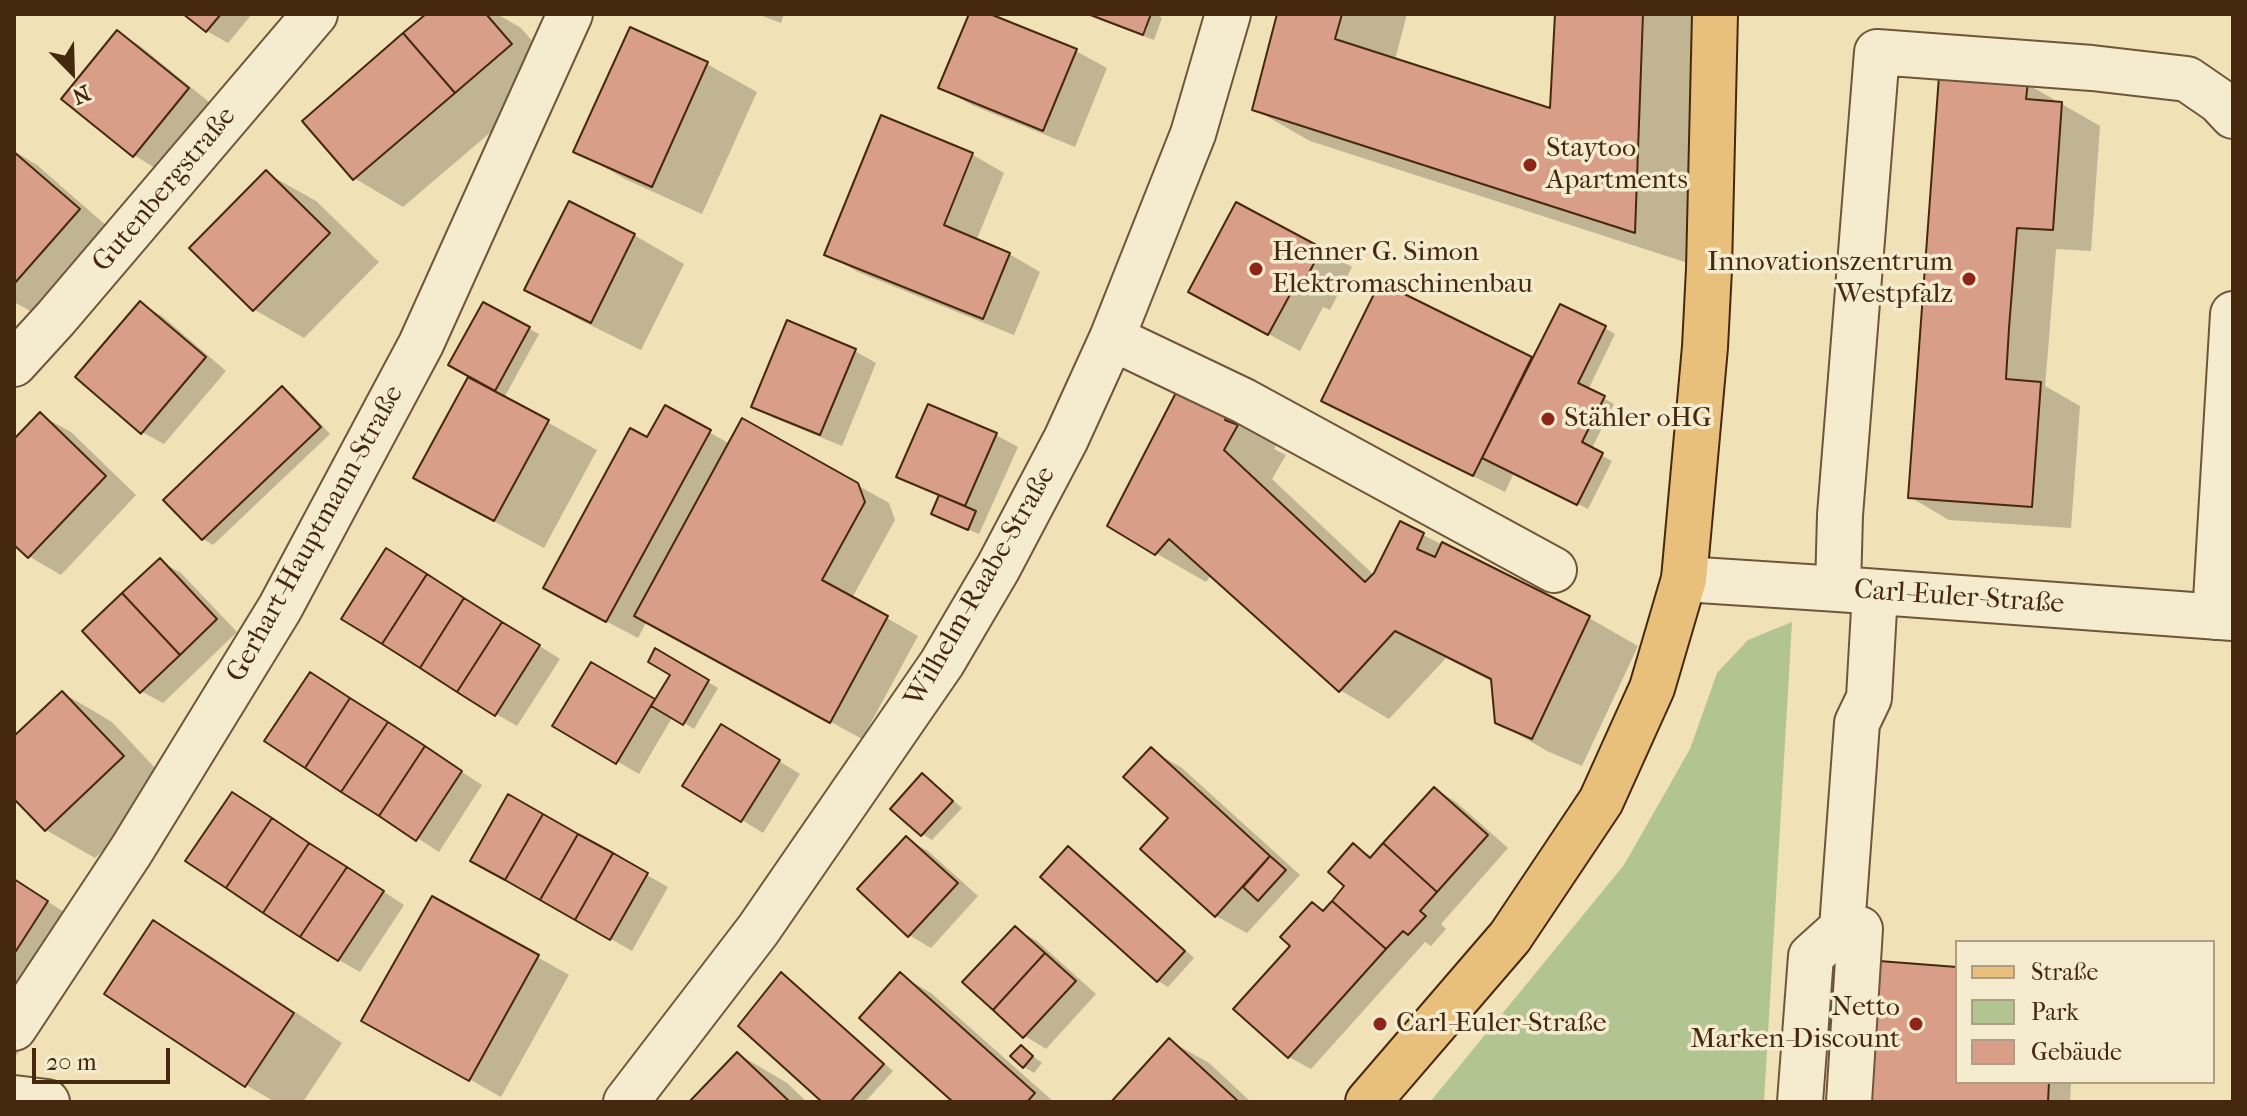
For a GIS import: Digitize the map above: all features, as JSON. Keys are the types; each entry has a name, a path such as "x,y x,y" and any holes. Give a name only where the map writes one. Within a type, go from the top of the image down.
{"main road":[{"path":"1368,1102 1510,937 1601,801 1652,688 1684,579 1706,316 1715,14"}],"street":[{"name":"Gutenbergstraße","path":"14,364 315,14"},
{"name":"Gerhart-Hauptmann-Straße","path":"14,1028 131,851 280,608 421,344 570,14"},
{"name":"Wilhelm-Raabe-Straße","path":"626,1102 758,930 942,663 1012,542 1066,439 1112,338 1193,134 1228,14"},
{"path":"1849,1102 1857,723 1869,698 1857,590 1840,515 1877,52 2092,68 2187,79 2219,101 2233,116"},
{"path":"2224,617 2233,314"},
{"path":"1112,338 1244,401 1554,570"},
{"name":"Carl-Euler-Straße","path":"1684,579 2224,617"},
{"path":"1800,1102 1811,956 1851,929"},
{"path":"14,1098 47,1102"}],"green space":[{"path":"1792,622 1764,1102 1430,1102 1624,865 1690,749 1717,673 1748,640"}],"building":[{"path":"183,14 221,14 206,32"},
{"path":"426,14 486,14 512,44 455,93 403,33"},
{"path":"969,14 990,14 1077,49 1043,131 938,88"},
{"path":"1088,14 1151,14 1143,35"},
{"name":"Staytoo Apartments","path":"1277,14 1342,14 1335,39 1550,108 1555,14 1643,14 1635,233 1252,110"},
{"path":"630,27 708,62 652,187 573,152"},
{"path":"117,30 189,88 133,157 61,99"},
{"path":"403,33 455,93 353,180 302,121"},
{"name":"Innovationszentrum Westpfalz","path":"1939,76 2028,82 2026,99 2062,102 2053,230 2017,228 2009,328 2006,379 2041,382 2032,507 1908,498"},
{"path":"881,115 973,153 944,225 1010,253 983,319 824,255"},
{"path":"14,152 80,209 14,284"},
{"path":"266,170 330,233 253,311 189,248"},
{"path":"569,201 635,234 591,323 524,290"},
{"name":"Henner G. Simon Elektromaschinenbau","path":"1236,202 1322,248 1298,294 1292,291 1268,335 1188,292"},
{"path":"1380,282 1532,357 1473,476 1321,401"},
{"path":"140,301 206,357 141,434 75,377"},
{"path":"483,302 530,327 495,391 448,365"},
{"name":"Stähler oHG","path":"1560,304 1606,326 1578,383 1605,396 1582,442 1603,453 1577,505 1482,458"},
{"path":"787,320 856,349 820,435 751,407"},
{"path":"468,377 549,420 494,521 413,478"},
{"path":"1182,381 1232,406 1225,420 1238,425 1224,450 1365,582 1374,573 1400,521 1424,533 1417,549 1435,557 1442,542 1590,616 1532,739 1495,723 1491,679 1395,631 1339,692 1169,539 1155,555 1107,526"},
{"path":"282,386 321,427 202,540 163,500"},
{"path":"928,404 997,433 965,506 896,477"},
{"path":"665,405 711,430 606,622 543,588 630,428 647,437"},
{"path":"40,412 106,476 28,558 14,545 14,439"},
{"path":"742,418 858,483 865,502 822,580 888,616 830,723 634,616"},
{"path":"939,495 976,511 968,530 931,514"},
{"path":"386,548 427,574 382,644 341,619"},
{"path":"160,558 217,619 180,655 122,593"},
{"path":"427,574 464,598 420,668 382,644"},
{"path":"122,593 180,655 140,693 82,631"},
{"path":"464,598 502,622 457,692 420,668"},
{"path":"502,622 540,645 495,716 457,692"},
{"path":"655,648 709,680 683,725 651,706 670,675 648,662"},
{"path":"591,662 655,699 616,764 552,726"},
{"path":"310,672 350,698 305,768 264,741"},
{"path":"62,691 124,756 45,831 14,799 14,736"},
{"path":"350,698 388,722 341,792 305,768"},
{"path":"388,722 425,746 379,816 341,792"},
{"path":"721,724 780,760 741,822 682,786"},
{"path":"425,746 462,771 416,841 379,816"},
{"path":"1151,747 1270,856 1215,917 1140,849 1168,818 1123,777"},
{"path":"922,773 953,801 921,836 890,809"},
{"path":"1434,787 1488,835 1437,892 1383,843"},
{"path":"232,792 272,818 226,888 185,861"},
{"path":"508,794 543,814 505,880 470,861"},
{"path":"543,814 578,834 540,900 505,880"},
{"path":"272,818 309,843 263,913 226,888"},
{"path":"578,834 613,853 575,920 540,900"},
{"path":"906,836 958,883 908,937 857,889"},
{"path":"309,843 347,867 300,937 263,913"},
{"path":"1353,843 1370,858 1383,843 1437,892 1420,911 1426,916 1408,935 1403,931 1386,949 1332,901 1344,886 1328,872"},
{"path":"1068,846 1185,951 1157,982 1040,877"},
{"path":"613,853 648,873 610,940 575,920"},
{"path":"1270,856 1286,870 1258,901 1243,887"},
{"path":"347,867 384,891 338,961 300,937"},
{"path":"14,879 48,901 14,954"},
{"path":"432,896 539,955 469,1081 361,1021"},
{"path":"1332,901 1386,949 1288,1058 1233,1009 1290,946 1280,937 1312,902 1323,911"},
{"path":"153,920 294,1013 245,1087 104,994"},
{"path":"1015,926 1045,953 993,1010 962,982"},
{"path":"1045,953 1076,981 1023,1038 993,1010"},
{"name":"Netto Marken-Discount","path":"1879,961 1955,967 1955,1084 2049,1084 2048,1102 1869,1102"},
{"path":"781,972 884,1064 850,1102 822,1102 738,1026"},
{"path":"900,972 1035,1093 1027,1102 953,1102 859,1018"},
{"path":"1169,1038 1239,1102 1111,1102"},
{"path":"1021,1045 1033,1056 1023,1068 1010,1056"},
{"path":"737,1052 790,1102 689,1102"}],"place":[{"name":"Staytoo Apartments","path":"1530,165"},
{"name":"Henner G. Simon Elektromaschinenbau","path":"1256,269"},
{"name":"Innovationszentrum Westpfalz","path":"1969,279"},
{"name":"Stähler oHG","path":"1548,419"},
{"name":"Carl-Euler-Straße","path":"1380,1024"},
{"name":"Netto Marken-Discount","path":"1916,1024"}]}
